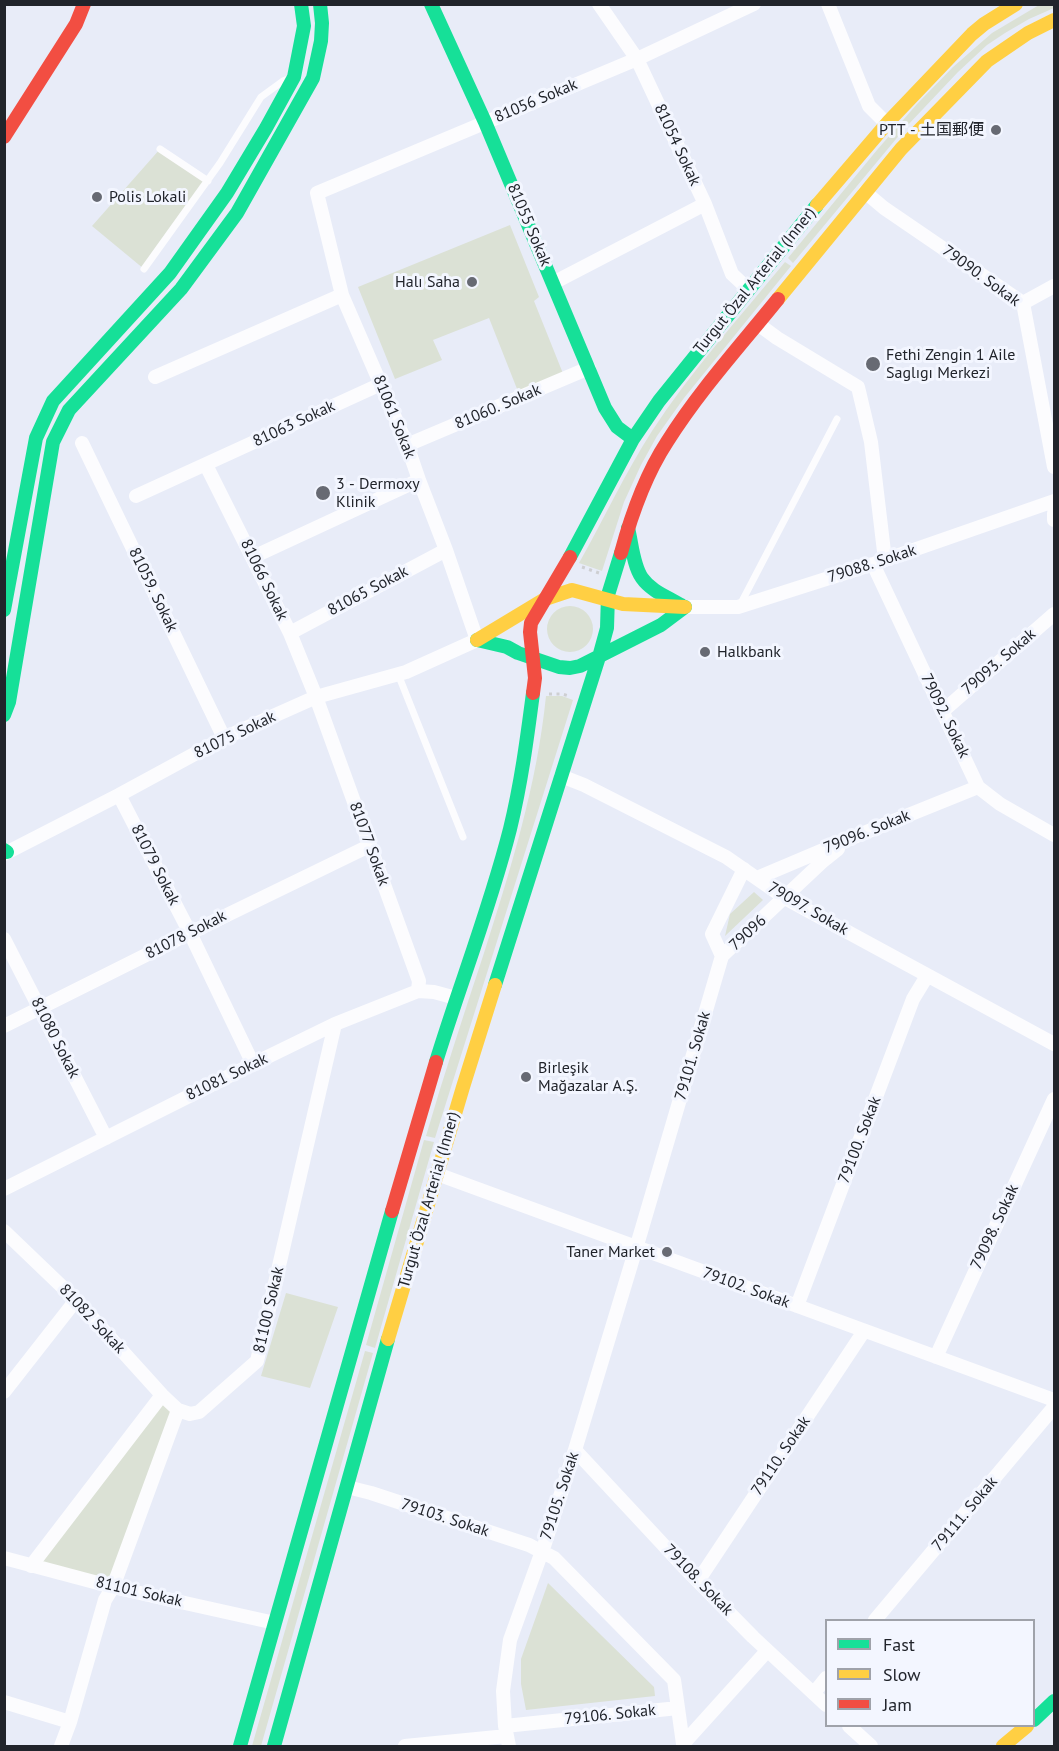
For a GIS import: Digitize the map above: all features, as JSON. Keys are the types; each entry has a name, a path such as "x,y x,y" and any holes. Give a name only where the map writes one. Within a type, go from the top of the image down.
{"main road":[{"path":"4,137 76,24 84,4"},
{"path":"4,610 36,438 53,401 170,273 227,193 294,77 304,26 301,4"},
{"path":"4,715 9,702 53,442 69,410 181,289 237,213 313,78 320,54 322,20 320,4"},
{"name":"81055 Sokak","path":"431,4 485,122 605,408 617,427 633,439"},
{"name":"Turgut Özal Arterial (Inner)","path":"545,599 633,439 659,401 845,170 886,123 972,34 1016,4"},
{"name":"Turgut Özal Arterial (Inner)","path":"608,601 628,528 654,465 666,443 713,379 908,141 987,61 1028,33 1054,20"},
{"path":"628,528 643,579 651,587 686,607"},
{"path":"477,640 545,599 572,590 623,604 686,607"},
{"path":"534,659 531,623 545,599"},
{"path":"599,657 607,628 608,601"},
{"path":"477,640 507,647 559,667 570,668 580,666 661,625 686,607"},
{"name":"Turgut Özal Arterial (Inner)","path":"274,1746 437,1174 599,657"},
{"name":"Turgut Özal Arterial (Inner)","path":"240,1746 404,1166 496,877 519,791 526,751 536,678 534,659"},
{"path":"1035,1719 1054,1701"},
{"path":"1003,1746 1025,1727"}],"street":[{"name":"81054 Sokak","path":"599,4 637,59 705,204 732,274 748,289"},
{"name":"81056 Sokak","path":"316,193 637,59 754,4"},
{"path":"828,4 869,106 886,123"},
{"name":"79090. Sokak","path":"865,192 884,208 1023,303 1054,467"},
{"name":"81061 Sokak","path":"316,193 342,296 407,445 477,640"},
{"path":"553,283 705,204"},
{"path":"1023,303 1054,286"},
{"path":"155,377 342,296"},
{"name":"79092. Sokak","path":"758,324 858,387 871,442 879,562 978,788"},
{"name":"81060. Sokak","path":"407,445 589,368"},
{"name":"81063 Sokak","path":"136,496 381,384"},
{"name":"81059. Sokak","path":"82,442 224,738"},
{"name":"81066 Sokak","path":"207,465 290,633 316,697"},
{"path":"253,558 419,480"},
{"name":"79088. Sokak","path":"686,607 738,607 879,562 1054,501"},
{"path":"1054,513 1054,520"},
{"name":"81065 Sokak","path":"290,633 446,550"},
{"name":"79093. Sokak","path":"943,711 1054,614"},
{"name":"81075 Sokak","path":"5,852 119,795 224,738 316,697 398,674 477,640"},
{"name":"81077 Sokak","path":"316,697 419,981 418,991"},
{"name":"79097. Sokak","path":"561,776 584,785 726,857 785,898 1054,1044"},
{"path":"978,788 1000,804 1054,835"},
{"name":"79096. Sokak","path":"757,878 978,788"},
{"name":"81079 Sokak","path":"119,795 190,933 253,1064"},
{"name":"79096","path":"722,957 823,861 854,837"},
{"name":"81078 Sokak","path":"4,1026 369,846"},
{"path":"722,957 712,934 744,868"},
{"name":"81080 Sokak","path":"4,939 106,1138"},
{"name":"79101. Sokak","path":"637,1248 722,957"},
{"name":"79100. Sokak","path":"797,1306 913,999 927,976"},
{"path":"418,991 434,992 456,998"},
{"name":"81081 Sokak","path":"4,1189 335,1024 418,991"},
{"name":"81100 Sokak","path":"178,1410 190,1414 199,1412 257,1361 335,1024"},
{"name":"79098. Sokak","path":"936,1357 1054,1099"},
{"name":"79102. Sokak","path":"437,1174 1054,1400"},
{"name":"81082 Sokak","path":"4,1231 76,1300 178,1410"},
{"name":"79105. Sokak","path":"507,1736 503,1691 510,1640 542,1552 637,1248"},
{"path":"4,1392 76,1300"},
{"name":"79110. Sokak","path":"698,1581 864,1331"},
{"path":"32,1566 162,1395"},
{"name":"79111. Sokak","path":"876,1619 1054,1407"},
{"path":"61,1746 105,1600 113,1587 178,1410"},
{"name":"79108. Sokak","path":"575,1450 698,1581 767,1651 825,1704"},
{"name":"79103. Sokak","path":"347,1487 529,1545 557,1561 674,1680 678,1708"},
{"name":"81101 Sokak","path":"4,1558 113,1587 276,1623"},
{"path":"683,1745 767,1651"},
{"path":"814,1693 825,1679"},
{"path":"4,1702 70,1722"},
{"name":"79106. Sokak","path":"405,1746 507,1736 678,1708 683,1745"},
{"path":"851,1727 871,1746"}],"lane":[{"path":"144,269 207,181 261,97 283,81 294,77"},
{"path":"160,149 207,181"},
{"path":"738,607 837,419"},
{"path":"398,674 463,837"}],"path":[{"path":"578,566 600,573"},
{"path":"546,693 562,694 573,698"}],"shaded area":[{"path":"1039,5 1054,5 1054,8 1029,19 987,45 958,72 906,127 793,263 788,258 917,104 953,67 992,33"},
{"path":"160,149 208,181 144,269 92,226"},
{"path":"510,225 539,297 534,301 566,381 521,399 489,318 433,340 442,360 395,379 358,287"},
{"path":"785,262 791,266 684,398 657,436 624,502 602,571 579,563 633,463 667,409 716,345"},
{"path":"570,606 579,607 587,612 592,620 592,638 587,646 579,651 570,652 561,651 553,646 548,638 547,629 548,620 553,612 561,607"},
{"path":"546,696 562,696 573,700 435,1138 426,1136 513,858 530,794"},
{"path":"754,892 763,900 725,936 730,914"},
{"path":"424,1140 434,1142 375,1348 366,1345"},
{"path":"286,1293 338,1307 310,1388 261,1376"},
{"path":"365,1351 373,1353 261,1746 252,1746"},
{"path":"162,1395 178,1410 113,1587 31,1566"},
{"path":"548,1583 654,1687 655,1696 526,1710 521,1684 521,1659"}],"traffic: fast":[{"path":"4,610 36,438 53,401 170,273 227,193 294,77 304,26 301,4"},
{"path":"4,715 9,702 53,442 69,410 181,289 237,213 313,78 321,41 320,4"},
{"path":"431,4 485,122 605,408 617,427 633,439"},
{"path":"570,557 633,439 659,401 817,205"},
{"path":"628,528 635,561 642,578 655,590 681,605"},
{"path":"495,985 599,657 607,628 608,595 621,553"},
{"path":"477,640 507,647 559,667 570,668 580,666 661,625 685,607"},
{"path":"436,1062 510,829 521,778 533,693"},
{"path":"240,1746 392,1211"},
{"path":"274,1746 388,1339"},
{"path":"1035,1719 1054,1701"}],"traffic: slow":[{"path":"817,205 889,121 972,34 1016,4"},
{"path":"778,299 901,149 987,61 1028,33 1054,20"},
{"path":"477,640 545,599 572,590 623,604 685,607"},
{"path":"388,1339 495,985"},
{"path":"1003,1746 1026,1727"}],"traffic: jam":[{"path":"4,137 76,24 84,4"},
{"path":"621,553 640,496 667,442 706,387 778,299"},
{"path":"533,693 535,678 531,623 570,557"},
{"path":"392,1211 436,1062"}],"place":[{"name":"PTT - 土国郵便","path":"996,130"},
{"name":"Polis Lokali","path":"97,197"},
{"name":"Halı Saha","path":"472,282"},
{"name":"Fethi Zengin 1 Aile Saglıgı Merkezi","path":"873,364"},
{"name":"3 - Dermoxy Klinik","path":"323,493"},
{"name":"Halkbank","path":"705,652"},
{"name":"Birleşik Mağazalar A.Ş.","path":"526,1077"},
{"name":"Taner Market","path":"667,1252"}]}
